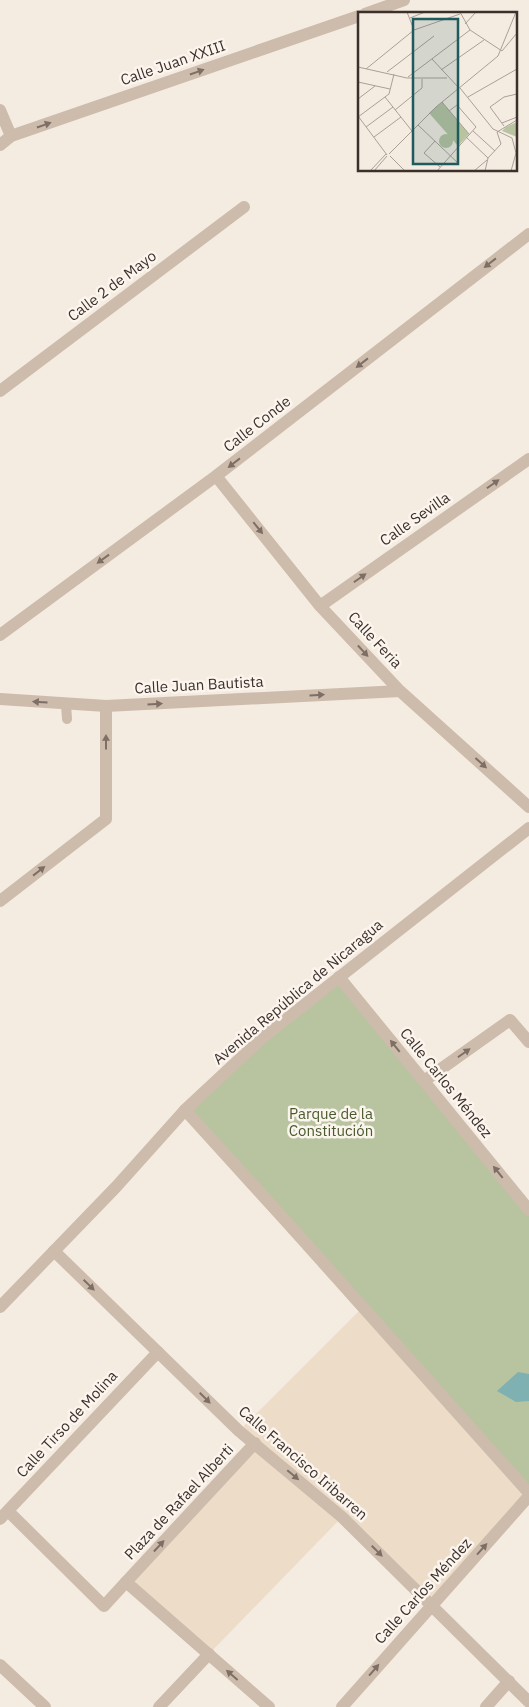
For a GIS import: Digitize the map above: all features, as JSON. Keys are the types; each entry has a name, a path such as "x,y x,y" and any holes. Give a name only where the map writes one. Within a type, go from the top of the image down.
{"street":[{"path":"370,12 398,1"},
{"name":"Calle Juan XXIII","path":"0,145 10,136 358,16"},
{"path":"0,110 10,136"},
{"name":"Calle 2 de Mayo","path":"0,391 244,207"},
{"name":"Calle Conde","path":"0,635 216,476 529,234"},
{"name":"Calle Sevilla","path":"320,606 529,459"},
{"name":"Calle Feria","path":"216,476 320,606 400,691 529,807"},
{"name":"Calle Juan Bautista","path":"0,699 106,706 400,691"},
{"path":"0,901 106,819 106,706"},
{"name":"Avenida República de Nicaragua","path":"0,1306 116,1186 185,1110 262,1038 529,828"},
{"name":"Calle Carlos Méndez","path":"338,978 529,1210"},
{"path":"424,1081 510,1020 529,1042"},
{"path":"185,1110 529,1495"},
{"name":"Calle Francisco Iribarren","path":"54,1251 239,1431 256,1443 342,1517 529,1702"},
{"name":"Calle Tirso de Molina","path":"4,1515 158,1352"},
{"name":"Plaza de Rafael Alberti","path":"4,1515 104,1606 256,1443"},
{"name":"Calle Carlos Méndez","path":"342,1707 529,1495"},
{"path":"126,1582 269,1707"},
{"path":"159,1707 209,1654"},
{"path":"0,1666 45,1707"},
{"path":"486,1707 509,1681"}],"lane":[{"path":"66,704 68,719"}],"green space":[{"name":"Parque de la Constitución","path":"339,977 529,1210 529,1493 189,1110"}],"shaded area":[{"path":"363,1307 529,1493 431,1605 342,1517 209,1654 126,1582 252,1444 239,1431"}],"water":[{"path":"518,1372 529,1374 529,1401 516,1402 497,1391"}]}
